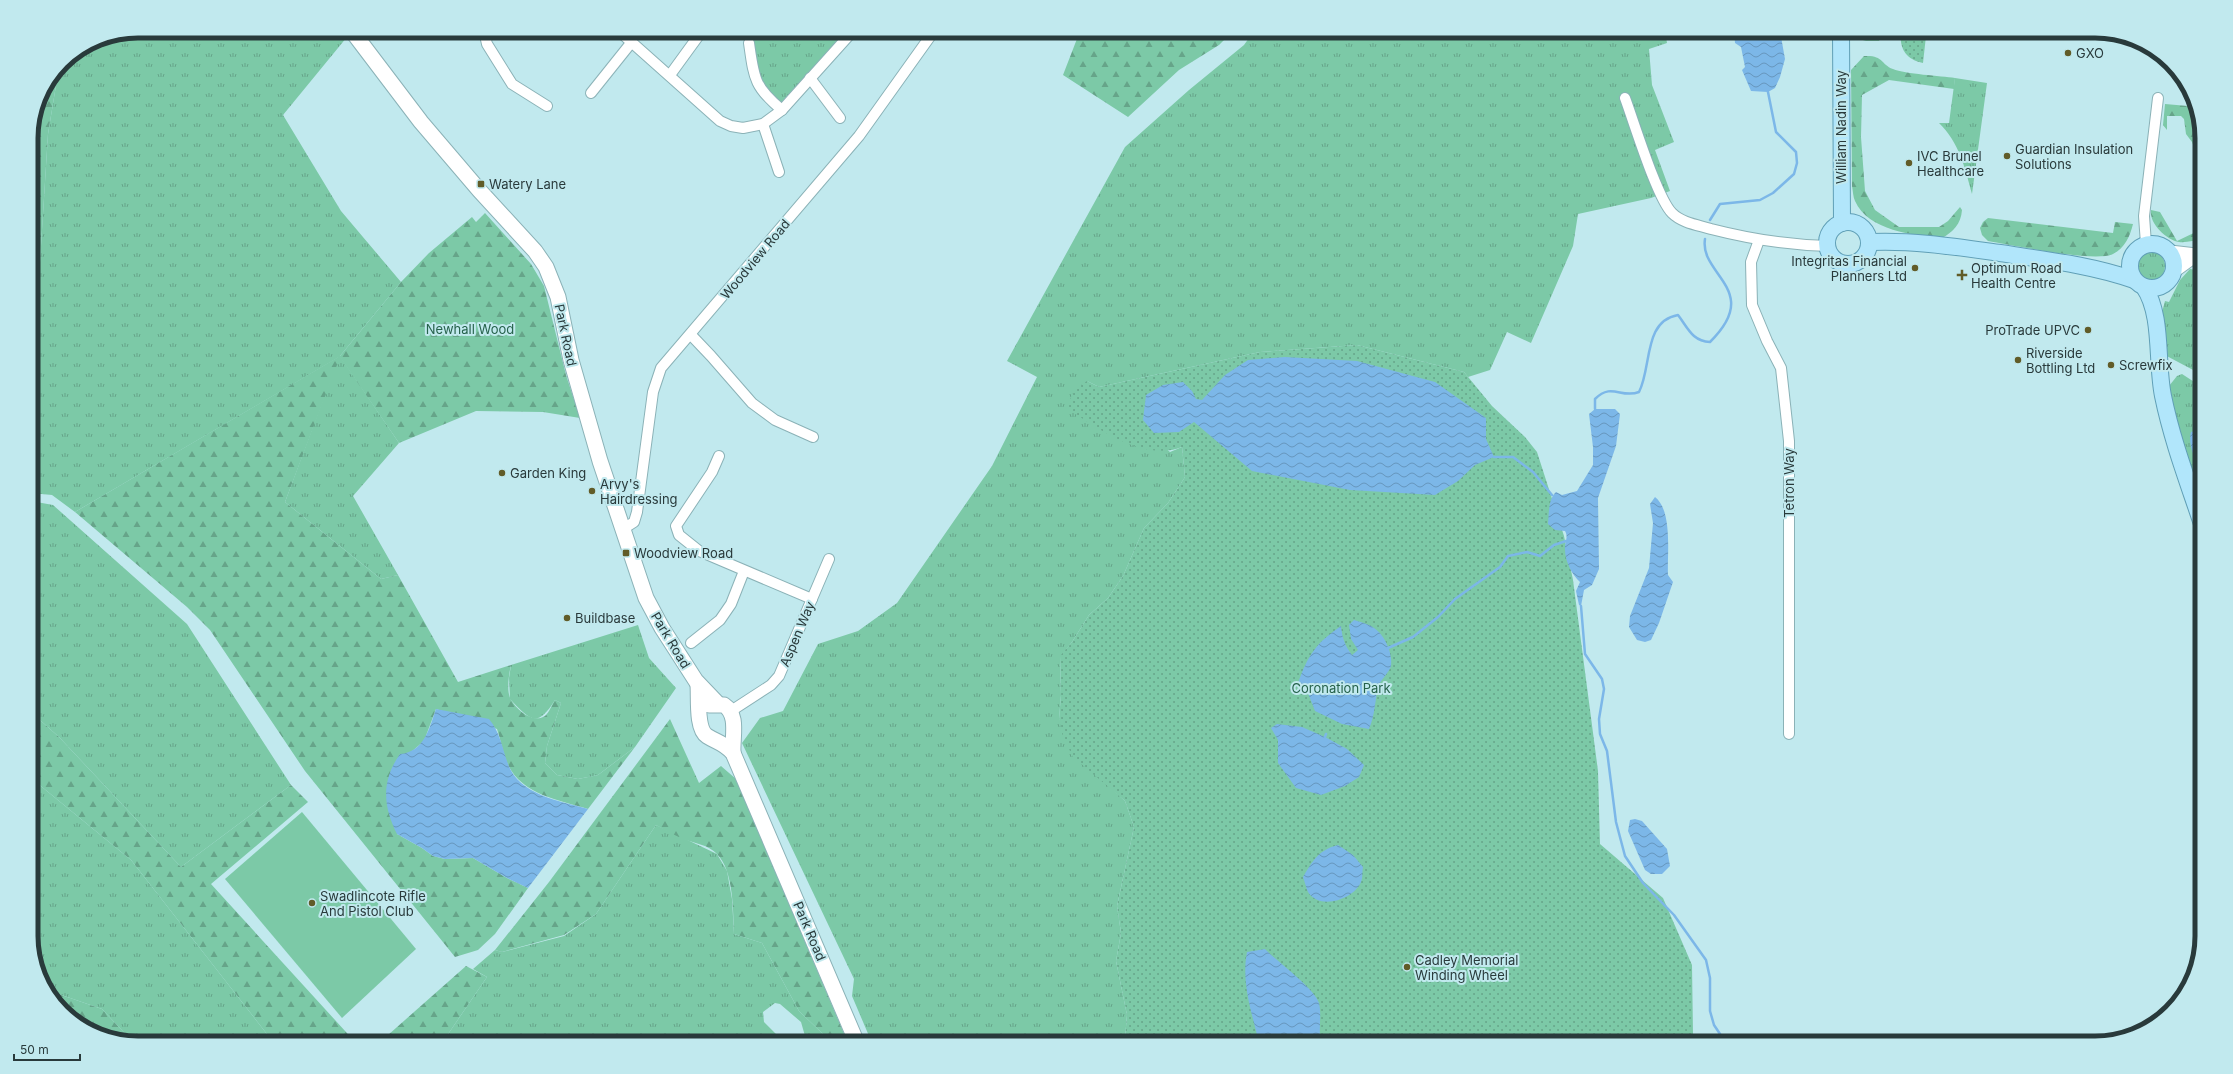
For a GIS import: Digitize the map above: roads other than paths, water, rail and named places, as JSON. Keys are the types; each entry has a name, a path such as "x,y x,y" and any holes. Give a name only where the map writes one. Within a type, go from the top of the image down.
{"main road":[{"name":"Park Road","path":"357,38 421,122 479,190 535,252 546,267 558,297 571,360 604,474 646,598 662,628 698,685 725,707 734,717 732,728 733,753"},
{"name":"William Nadin Way","path":"1842,38 1842,223"},
{"path":"1849,222 1861,225 1868,234 1870,242 1864,257 1852,263 1839,262 1834,258 1828,246 1830,232 1842,223 1849,222"},
{"path":"1870,242 1918,243 2103,269 2153,288 2165,284"},
{"path":"2155,315 2165,284 2174,270 2174,259 2170,252 2157,244 2146,244 2135,251 2131,257 2130,270 2150,296 2155,315 2163,396 2178,458 2195,505"},
{"path":"2103,269 2131,257"},
{"name":"Park Road","path":"698,685 700,727 703,732 724,743 733,753 854,1036"},
{"path":"700,715 708,706 725,707"},
{"path":"713,738 725,736 732,728"}],"street":[{"path":"486,38 487,44 512,84 547,106"},
{"path":"627,38 720,121 731,126 743,128 763,124 782,110 847,38"},
{"path":"670,75 697,38"},
{"name":"Woodview Road","path":"623,529 634,522 637,512 656,380 661,368 670,356 691,335 859,136 929,38"},
{"path":"591,93 631,42"},
{"path":"749,43 758,87 766,97 782,110"},
{"path":"810,78 840,118"},
{"path":"1625,98 1661,195 1672,213 1687,222 1759,240 1791,245 1828,246"},
{"path":"2146,244 2144,216 2158,98"},
{"path":"763,124 779,172"},
{"name":"Tetron Way","path":"1759,240 1751,262 1752,305 1767,341 1781,368 1789,441 1789,734"},
{"path":"2170,252 2195,254"},
{"path":"2174,270 2195,257"},
{"path":"691,335 752,403 775,420 813,437"},
{"path":"719,456 712,472 676,526 679,535 699,551 812,599"},
{"name":"Aspen Way","path":"725,707 771,685 780,676 829,559"},
{"path":"691,643 720,620 731,604 744,571"}],"water":[{"path":"1735,38 1781,38 1785,59 1775,88 1768,92 1751,91 1742,70 1745,67 1741,47 1735,43"},
{"path":"1285,357 1357,361 1435,382 1486,418 1486,439 1494,457 1475,465 1458,481 1435,495 1350,490 1252,471 1194,422 1179,432 1154,433 1143,420 1146,395 1163,385 1183,382 1192,391 1196,399 1202,400 1225,375 1248,360"},
{"path":"1595,409 1615,409 1620,414 1616,446 1598,498 1599,569 1592,585 1584,590 1581,606 1579,605 1576,591 1580,582 1572,572 1566,559 1565,531 1555,530 1548,524 1550,503 1553,495 1556,492 1562,495 1577,491 1593,465 1593,447 1589,414"},
{"path":"2191,432 2195,432 2195,458 2190,440"},
{"path":"1655,497 1661,504 1667,523 1668,575 1673,582 1659,623 1651,640 1645,642 1637,640 1629,627 1630,616 1649,568 1653,523 1650,504"},
{"path":"1354,620 1370,625 1378,631 1385,640 1391,656 1390,669 1378,687 1374,713 1369,729 1342,724 1315,711 1308,693 1298,683 1305,665 1314,650 1325,638 1341,626 1347,648 1352,655 1358,650 1351,639 1349,625"},
{"path":"436,709 489,719 498,734 513,775 521,783 542,795 588,809 528,888 507,878 473,858 445,859 433,856 397,834 392,824 387,804 387,784 390,774 400,754 415,749 420,744 428,732"},
{"path":"1277,724 1302,727 1347,749 1364,765 1359,777 1345,786 1321,795 1296,788 1278,763 1278,740 1271,728"},
{"path":"1635,819 1642,821 1667,849 1670,866 1662,874 1651,874 1645,870 1628,831 1630,820"},
{"path":"1338,845 1353,855 1363,867 1362,880 1357,888 1344,898 1328,902 1320,901 1313,898 1308,892 1303,877 1317,856 1331,847"},
{"path":"1265,949 1311,990 1319,1003 1320,1036 1257,1036 1246,987 1245,975 1247,952"}],"waterway":[{"path":"1710,220 1720,204 1760,200 1773,193 1794,174 1797,163 1796,152 1776,132 1768,92"},
{"path":"1595,409 1595,399 1601,394 1612,391 1627,394 1639,392 1643,382 1650,346 1654,335 1659,326 1667,319 1678,315 1691,333 1699,339 1710,342 1725,324 1731,309 1730,296 1725,284 1711,263 1706,252 1705,239"},
{"path":"1494,457 1513,457 1533,472 1552,495"},
{"path":"1388,648 1413,637 1438,617 1455,599 1500,567 1508,556 1527,552 1540,556 1554,545 1566,541"},
{"path":"1581,606 1585,654 1602,679 1604,689 1599,719 1600,734 1607,751 1616,822 1625,856 1643,883 1674,915 1706,960 1710,978 1710,1011 1714,1025 1721,1036"}],"place":[{"name":"GXO","path":"2068,53"},
{"name":"Guardian Insulation Solutions","path":"2007,156"},
{"name":"IVC Brunel Healthcare","path":"1909,163"},
{"name":"Watery Lane","path":"481,184"},
{"name":"Integritas Financial Planners Ltd","path":"1915,268"},
{"name":"Optimum Road Health Centre","path":"1962,275"},
{"name":"ProTrade UPVC","path":"2088,330"},
{"name":"Riverside Bottling Ltd","path":"2018,360"},
{"name":"Screwfix","path":"2111,365"},
{"name":"Garden King","path":"502,473"},
{"name":"Arvy's Hairdressing","path":"592,491"},
{"name":"Woodview Road","path":"626,553"},
{"name":"Buildbase","path":"567,618"},
{"name":"Swadlincote Rifle And Pistol Club","path":"312,903"},
{"name":"Cadley Memorial Winding Wheel","path":"1407,967"}],"park label":[{"name":"Newhall Wood","path":"470,329"},
{"name":"Coronation Park","path":"1341,688"}]}
